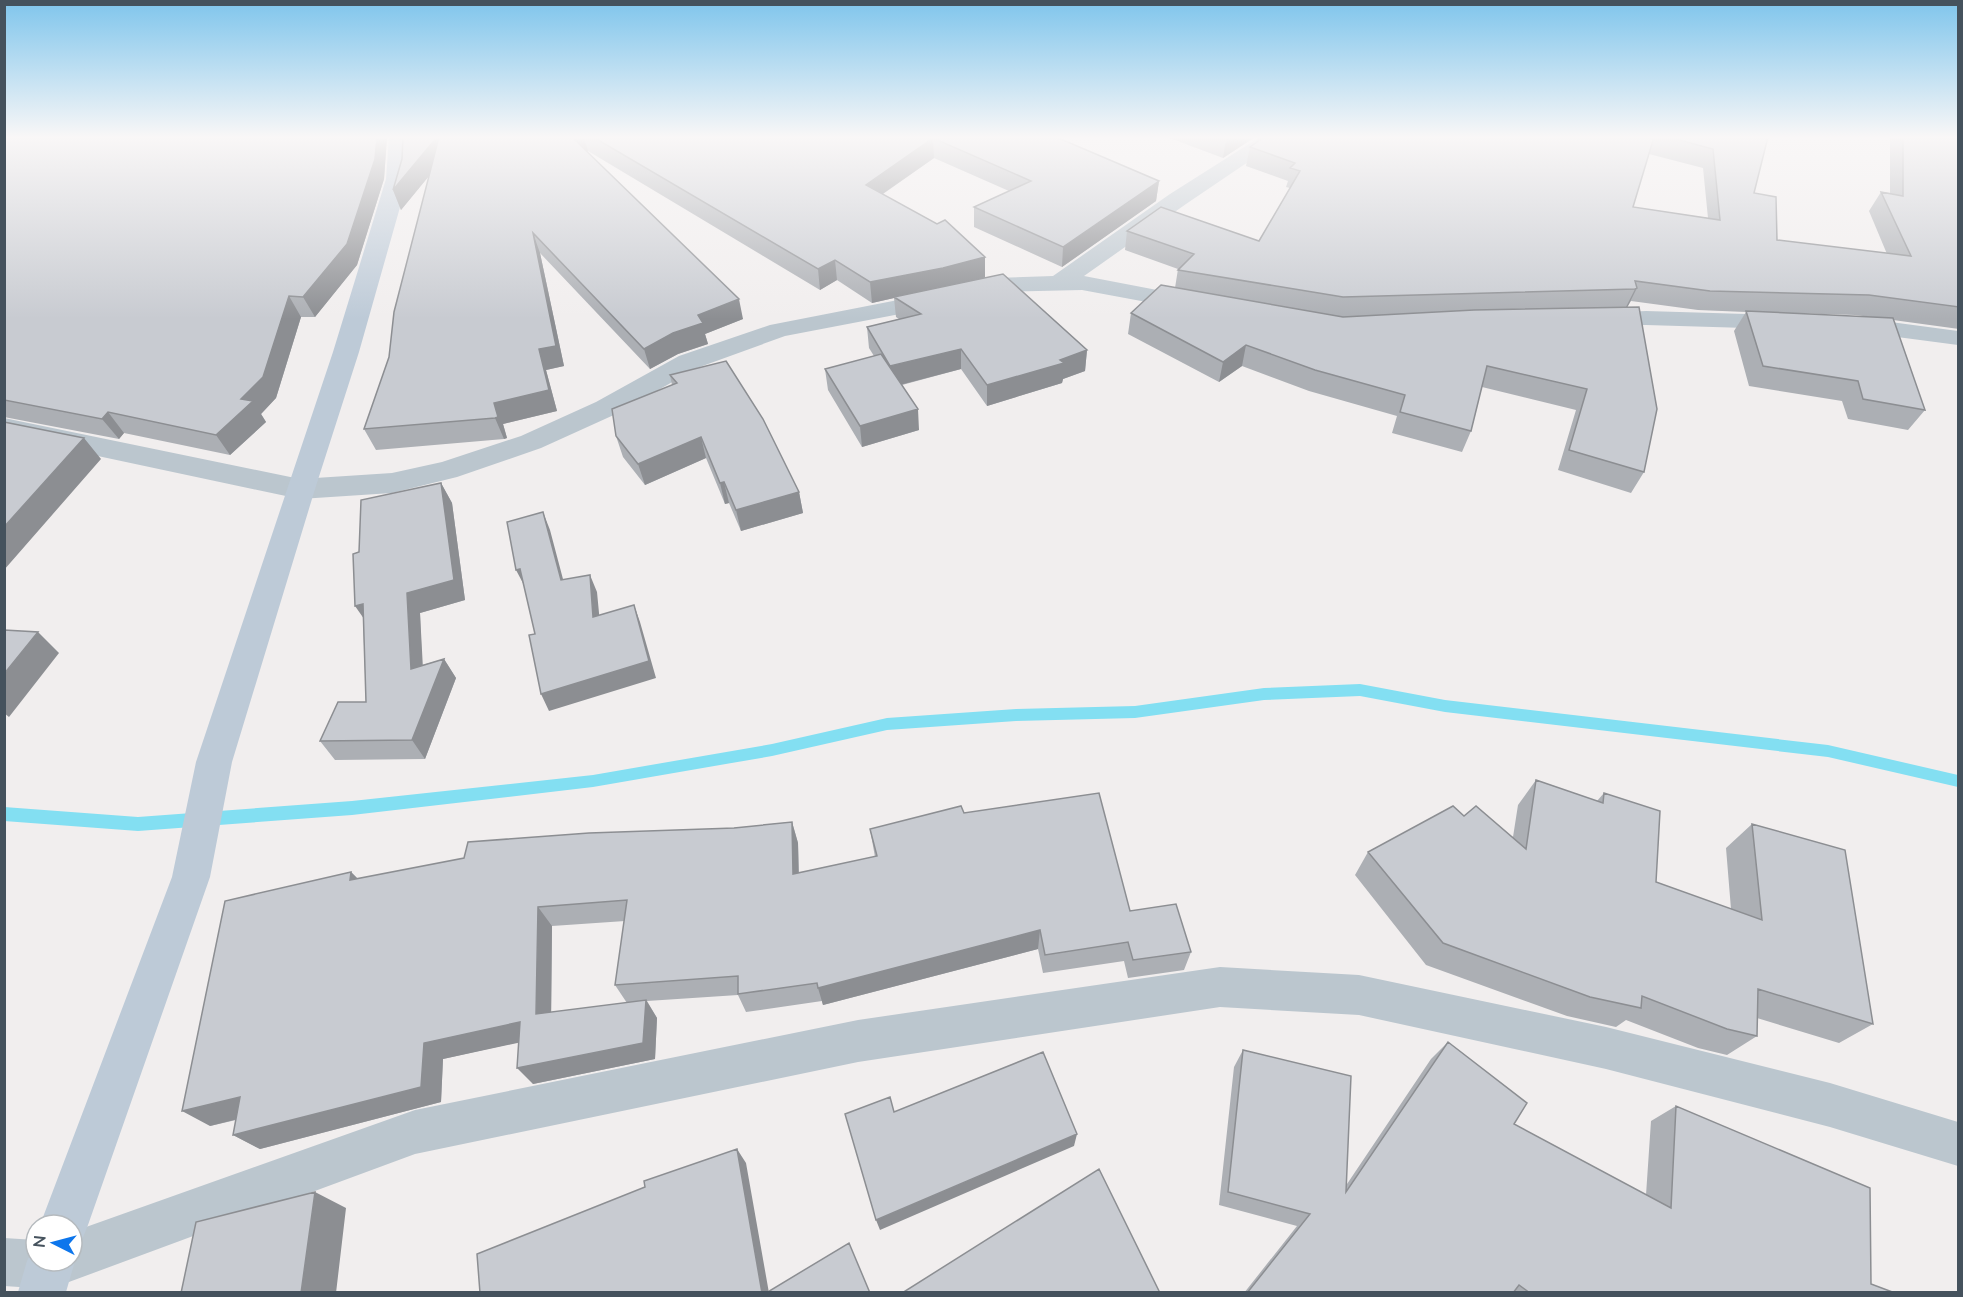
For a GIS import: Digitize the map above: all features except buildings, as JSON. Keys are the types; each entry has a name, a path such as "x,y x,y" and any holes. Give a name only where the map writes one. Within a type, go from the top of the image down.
{"main road":[{"path":"66,1213 191,877 214,762 300,489 346,352 392,198"}],"street":[{"path":"1058,284 1180,198"},
{"path":"4,427 300,489 392,483 478,460 531,442 606,408 688,362 779,330 947,298 993,285 1082,283 1215,308"},
{"path":"1574,319 1646,318 1820,323 1959,338"},
{"path":"84,1248 415,1132 858,1041 1220,987 1359,995 1606,1048 1830,1105 1959,1144"}],"waterway":[{"path":"4,814 138,824 352,808 593,781 772,750 887,724 1016,715 1135,712 1264,694 1360,690 1445,706 1828,751 1958,781"}]}
